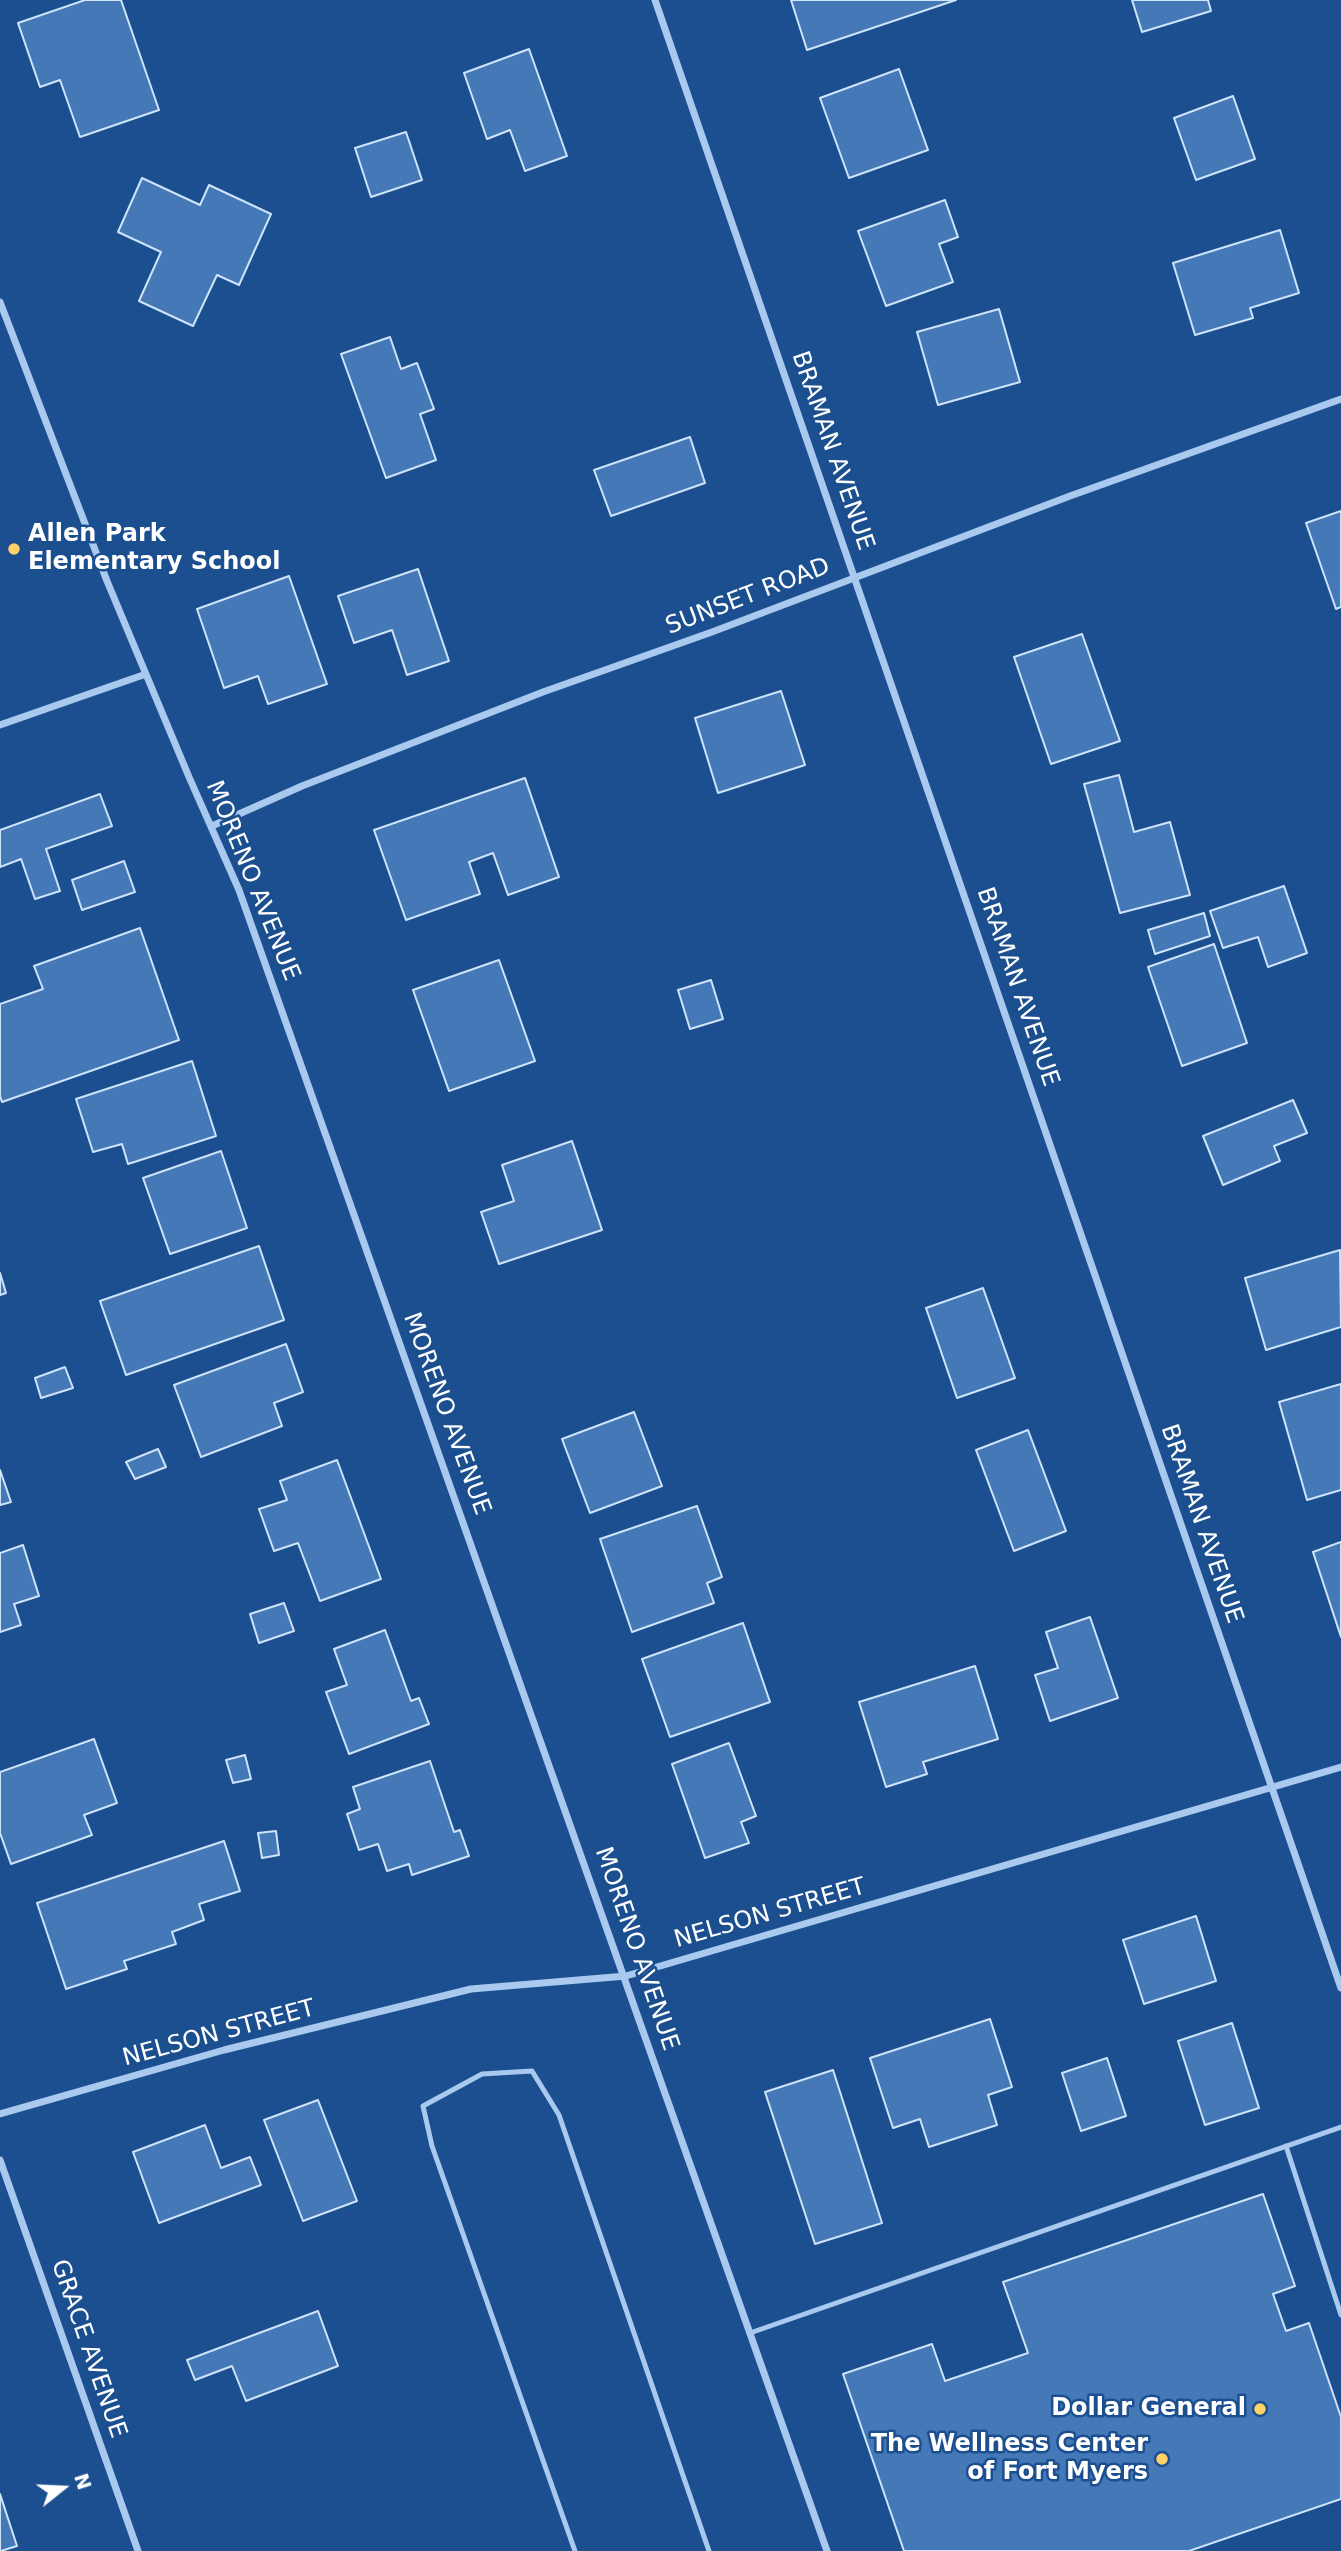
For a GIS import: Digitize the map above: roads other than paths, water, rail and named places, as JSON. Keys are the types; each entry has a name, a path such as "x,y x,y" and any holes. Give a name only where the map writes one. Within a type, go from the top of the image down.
{"street":[{"name":"BRAMAN AVENUE","path":"655,0 856,576 1341,1988"},
{"name":"MORENO AVENUE","path":"0,302 107,581 239,890 626,1976 827,2551"},
{"name":"SUNSET ROAD","path":"212,826 302,786 543,692 712,632 856,576 1341,398"},
{"path":"0,725 146,674"},
{"name":"NELSON STREET","path":"0,2114 224,2050 471,1989 626,1976 1341,1767"},
{"name":"GRACE AVENUE","path":"0,2160 138,2551"}],"lane":[{"path":"575,2551 432,2146 423,2106 482,2074 532,2071 559,2115 709,2551"},
{"path":"750,2333 1341,2127"},
{"path":"1286,2146 1341,2315"}],"place":[{"name":"Allen Park Elementary School","path":"14,549"},
{"name":"Dollar General","path":"1260,2409"},
{"name":"The Wellness Center of Fort Myers","path":"1162,2459"}]}
